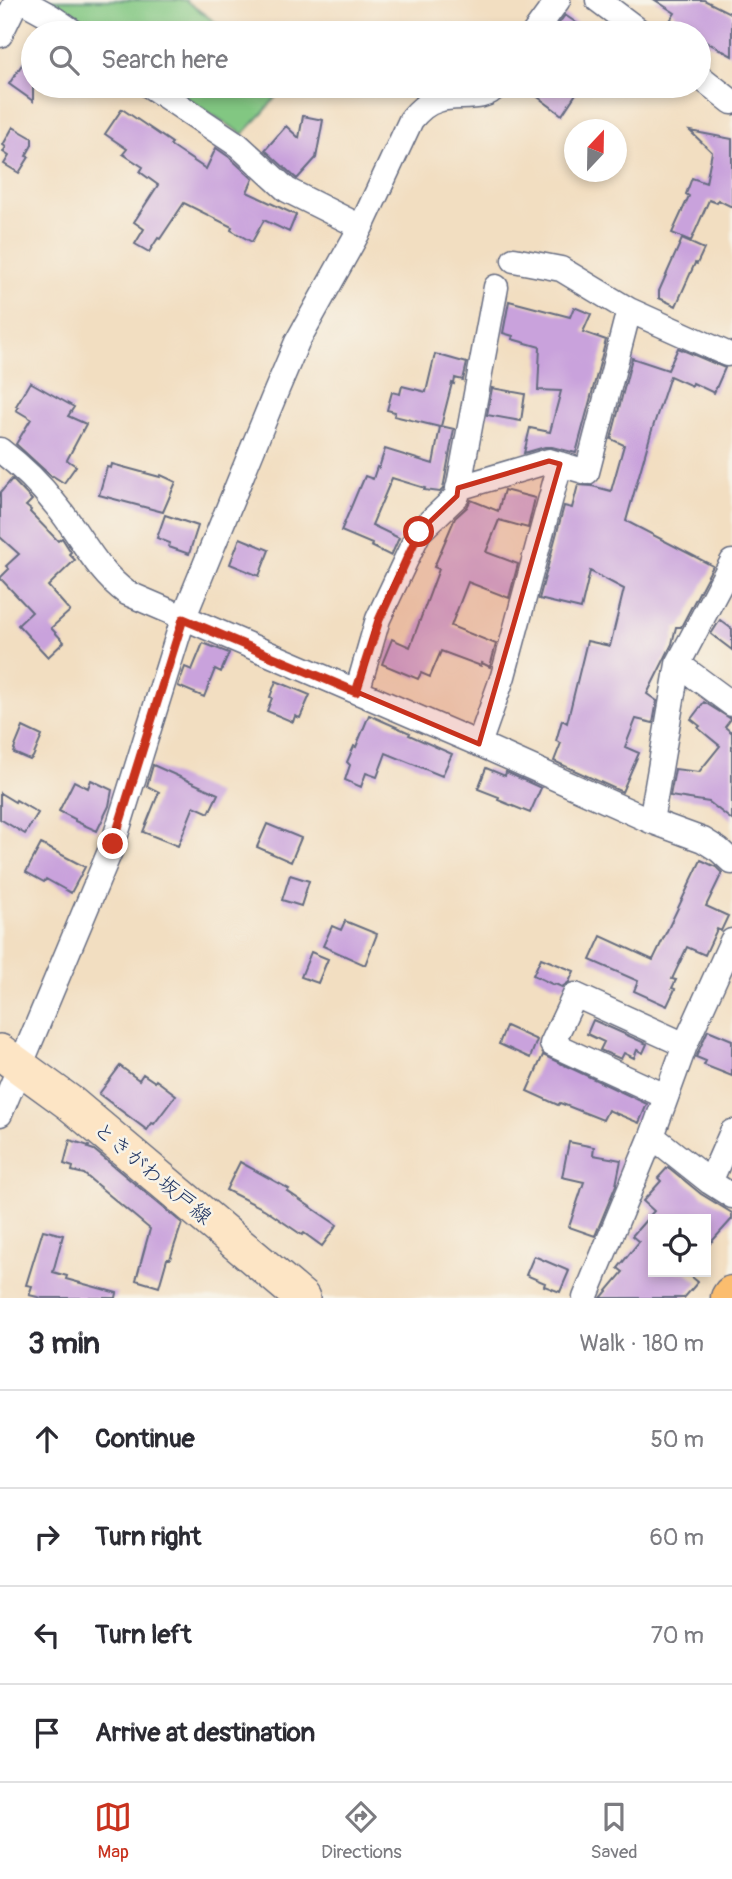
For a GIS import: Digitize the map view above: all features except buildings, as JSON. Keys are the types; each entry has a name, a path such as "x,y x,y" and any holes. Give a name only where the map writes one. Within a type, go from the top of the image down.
{"main road":[{"name":"ときがわ坂戸線","path":"11,1059 80,1112 302,1298"}],"street":[{"path":"0,35 19,0 57,21"},
{"path":"543,21 558,0"},
{"path":"598,0 626,21"},
{"path":"711,85 732,102"},
{"path":"168,98 238,145 287,190 361,227"},
{"path":"0,1114 11,1059 113,844 183,619 297,342 361,227 411,120 419,110 443,98"},
{"path":"514,260 561,269 629,310 730,351"},
{"path":"356,692 379,620 419,532 457,496 496,287"},
{"path":"458,488 549,461 587,472 629,310"},
{"path":"0,450 24,469 56,504 112,582 127,593 651,821 703,840 732,862"},
{"path":"479,744 503,676 560,464"},
{"path":"651,821 678,664 732,562"},
{"path":"678,664 732,704"},
{"path":"586,1298 652,1136 685,1045 732,941"},
{"path":"665,1096 552,1044 575,995 685,1045"},
{"path":"710,1182 732,1132"},
{"path":"652,1136 732,1196"}],"highlighted area":[{"path":"549,461 560,464 479,744 357,692 378,619 419,532 457,496 458,488"}],"green space":[{"path":"39,0 185,0 214,21 73,21"},
{"path":"186,98 275,98 243,134"}],"route":[{"path":"113,844 183,619 356,692 379,620 419,532"}]}
